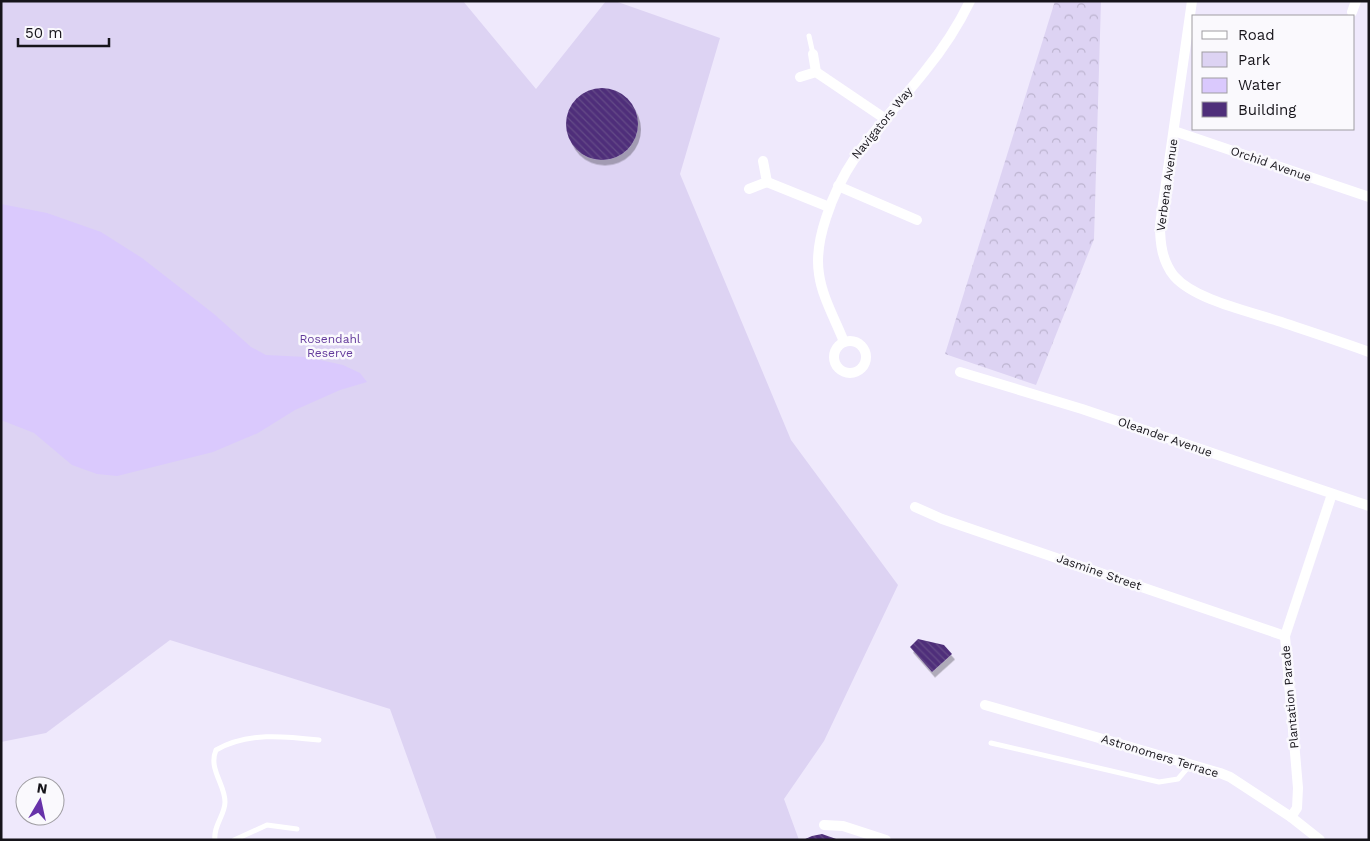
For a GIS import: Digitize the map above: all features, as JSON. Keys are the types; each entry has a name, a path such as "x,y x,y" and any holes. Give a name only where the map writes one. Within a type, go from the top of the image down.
{"street":[{"name":"Navigators Way","path":"844,342 819,274 818,251 829,207 838,186 861,147 924,72 947,41 970,1"},
{"name":"Verbena Avenue","path":"1192,1 1163,204 1160,240 1162,253 1174,276 1194,290 1225,304 1369,352"},
{"path":"1352,12 1356,1"},
{"path":"813,54 816,72 884,118"},
{"path":"800,77 816,72"},
{"name":"Orchid Avenue","path":"1174,131 1369,197"},
{"path":"763,162 767,182"},
{"path":"749,189 767,182 829,207"},
{"path":"838,186 917,220"},
{"name":"Oleander Avenue","path":"960,372 1082,409 1369,506"},
{"name":"Plantation Parade","path":"1291,817 1296,808 1298,788 1285,636 1332,494"},
{"name":"Jasmine Street","path":"915,506 942,519 1285,636"},
{"name":"Astronomers Terrace","path":"985,705 1230,777 1291,817 1320,840"},
{"path":"824,825 843,826 886,840"}],"lane":[{"path":"809,36 813,54"},
{"path":"215,840 225,802 214,770 213,760 216,750 224,745 258,737 275,736 319,740"},
{"path":"991,743 1160,782 1178,779 1190,764"},
{"path":"234,840 267,825 297,829"}],"green space":[{"name":"Rosendahl Reserve","path":"1,1 463,1 536,89 606,1 615,1 720,38 680,174 791,440 898,585 824,741 784,799 799,840 437,840 390,709 170,640 46,733 1,742"},
{"path":"1055,1 1101,1 1094,239 1036,385 945,354"}],"water":[{"path":"1,204 47,213 101,232 142,258 214,314 251,347 266,355 306,357 343,365 360,373 367,382 340,390 295,410 258,433 213,452 117,476 97,474 72,465 34,433 1,420"}],"building":[{"path":"602,88 622,94 632,104 638,124 632,144 622,154 602,160 582,154 572,144 566,124 572,104 582,94"},
{"path":"918,639 944,645 952,654 932,672 910,647"},
{"path":"822,834 839,840 803,840 812,836"}]}
